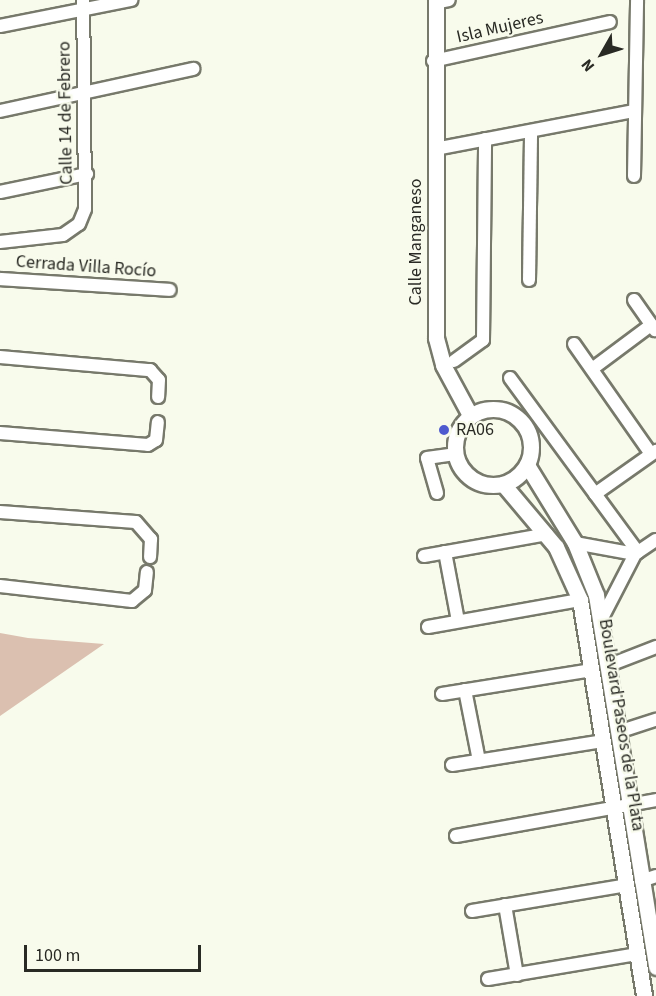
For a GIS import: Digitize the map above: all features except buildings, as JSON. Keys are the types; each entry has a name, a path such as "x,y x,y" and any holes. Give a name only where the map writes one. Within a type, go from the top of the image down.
{"street":[{"path":"0,26 83,4 131,0"},
{"path":"634,176 637,0"},
{"name":"Calle Manganeso","path":"440,1 433,61 436,338 443,365 470,415"},
{"name":"Calle 14 de Febrero","path":"0,242 63,236 79,224 87,174 81,91 83,4"},
{"name":"Isla Mujeres","path":"433,61 610,22"},
{"path":"0,111 81,91 193,69"},
{"path":"435,149 634,111"},
{"path":"529,280 531,131"},
{"path":"454,361 483,340 485,139"},
{"path":"0,192 87,174"},
{"name":"Cerrada Villa Rocío","path":"0,279 170,290"},
{"path":"592,369 654,328 634,300"},
{"path":"574,344 654,453 595,494"},
{"path":"0,357 157,373 158,397"},
{"path":"510,378 636,553"},
{"path":"503,409 522,422 531,442 527,465 503,484 468,476 455,454 457,432 470,415 503,409"},
{"path":"0,433 148,445 156,440 158,422"},
{"path":"437,493 427,458 455,454"},
{"name":"Boulevard Paseos de la Plata","path":"527,465 575,543 597,631 604,741 615,811 641,881 638,954 644,996"},
{"name":"Boulevard Paseos de la Plata","path":"503,484 547,534 597,631"},
{"path":"0,512 144,526 151,538 150,557"},
{"path":"424,556 547,534"},
{"path":"597,631 636,553 656,540"},
{"path":"575,543 636,553"},
{"path":"445,552 458,621"},
{"path":"0,586 132,602 145,590 147,572"},
{"path":"428,627 580,600"},
{"path":"442,694 600,668 656,647"},
{"name":"Boulevard Paseos de la Plata","path":"600,668 618,732 641,881 655,949 656,967"},
{"path":"465,690 478,761"},
{"path":"618,732 656,720"},
{"path":"452,765 604,741"},
{"path":"456,837 615,811 656,800"},
{"path":"472,911 641,881"},
{"path":"505,906 517,975"},
{"path":"488,979 638,954"}],"shaded area":[{"path":"0,633 28,638 104,644 0,716"}],"place":[{"name":"RA06","path":"444,430"}]}
